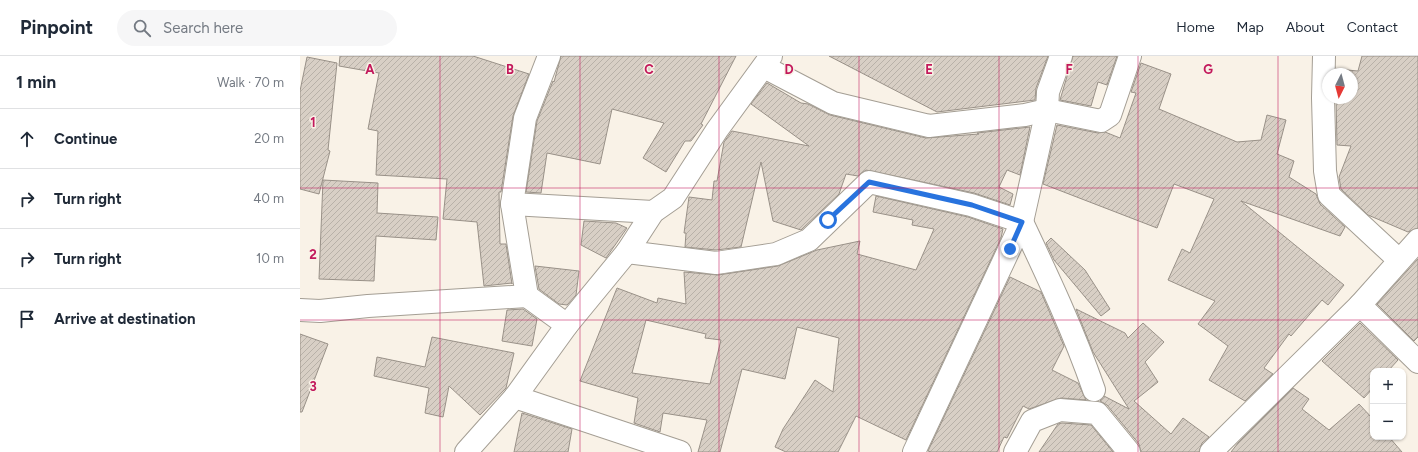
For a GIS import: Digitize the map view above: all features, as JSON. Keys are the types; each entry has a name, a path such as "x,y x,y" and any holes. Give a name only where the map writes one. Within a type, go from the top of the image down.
{"street":[{"path":"527,296 512,204 525,118 549,56"},
{"path":"914,452 1022,222 1047,110 1048,92 1061,56"},
{"path":"466,452 515,397 567,325 627,252 653,212 673,198 717,130 768,62 833,103 929,126 1025,116 1047,110 1101,121 1110,115 1130,56"},
{"path":"1324,56 1323,98 1325,171 1329,195 1399,260"},
{"path":"627,252 716,263 776,254 809,240 869,182 972,205 1022,222 1083,357 1094,390"},
{"path":"512,204 653,212"},
{"path":"1211,452 1360,305 1418,240"},
{"path":"300,310 320,311 368,306 527,296 567,325"},
{"path":"1360,305 1418,362"},
{"path":"515,397 680,452"},
{"path":"1015,452 1032,421 1060,410 1097,413 1129,452"}],"building":[{"path":"340,56 473,56 529,74 513,116 501,192 499,192 500,244 506,244 512,283 484,286 477,222 443,219 447,179 376,175 378,131 368,129 379,73 339,66"},
{"path":"561,56 736,56 701,124 703,125 691,141 685,141 666,172 643,158 664,123 612,109 600,164 547,153 541,193 526,192 537,121 553,81 554,82"},
{"path":"829,56 1048,56 1036,88 1035,100 937,112"},
{"path":"1073,56 1117,56 1107,85 1098,82 1091,106 1060,100"},
{"path":"1362,56 1418,56 1418,228 1408,232 1368,215 1341,189 1339,177 1351,146 1337,145 1336,104 1358,104 1358,71"},
{"path":"307,57 337,63 328,150 330,151 319,194 300,189 300,91"},
{"path":"1141,63 1171,74 1159,109 1237,142 1261,140 1267,115 1286,120 1277,154 1294,161 1289,177 1316,194 1320,204 1345,227 1340,236 1241,201 1344,285 1328,305 1322,300 1291,336 1289,334 1264,368 1273,374 1245,401 1209,380 1228,346 1198,324 1215,301 1168,280 1182,249 1190,253 1214,199 1174,184 1157,228 1043,184 1057,125 1098,133 1105,132 1120,138 1136,93 1131,92"},
{"path":"767,83 801,103 808,104 830,115 926,138 979,134 977,133 1030,127 1020,175 1007,170 999,187 1013,194 1010,205 974,193 866,170 858,176 846,174 839,194 801,230 773,221 761,162 741,247 716,250 685,247 686,233 684,233 689,197 712,200 714,181 717,181 724,142 732,131 809,146 751,104"},
{"path":"323,180 378,183 377,213 438,217 436,240 376,236 374,281 319,279"},
{"path":"876,196 968,217 1003,229 1001,238 906,440 856,416 838,452 786,452 775,447 783,429 815,380 833,392 839,338 797,327 785,379 742,369 720,452 698,452 707,420 663,413 660,432 634,423 638,398 580,381 617,288 657,303 658,298 686,304 684,272 718,275 778,266 817,250 860,241 857,254 916,270 934,229 912,225 913,220 873,212","holes":["646,320 706,334 705,338 721,340 710,384 632,373"]},
{"path":"584,221 616,223 627,228 606,258 581,245"},
{"path":"1051,238 1085,270 1110,309 1101,316 1054,260 1046,243"},
{"path":"1418,259 1418,337 1414,341 1377,304"},
{"path":"535,266 579,271 576,295 567,305 559,304 539,289"},
{"path":"1010,277 1041,292 1064,346 1052,370 1078,383 1086,400 1061,398 1029,409 1023,406 1007,438 1004,437 997,452 928,451"},
{"path":"523,309 537,319 532,346 502,341 507,310"},
{"path":"1076,309 1125,333 1128,338 1143,323 1164,342 1145,362 1158,382 1134,401 1171,434 1183,418 1209,437 1202,443 1199,452 1141,452 1139,444 1107,405 1100,401 1104,396 1129,409 1093,352"},
{"path":"1360,323 1398,360 1391,368 1370,368 1370,391 1364,398 1322,361"},
{"path":"300,334 328,344 302,412 300,412"},
{"path":"432,337 514,353 506,388 480,415 449,386 443,417 425,413 429,388 374,376 377,357 425,367"},
{"path":"1293,388 1309,399 1302,409 1329,430 1359,404 1370,416 1370,440 1392,440 1402,452 1231,452 1238,443"},
{"path":"522,413 572,429 568,452 514,452"},
{"path":"1058,424 1091,425 1113,452 1039,452"}],"route":[{"path":"828,220 869,182 972,205 1022,222 1010,249"}]}
